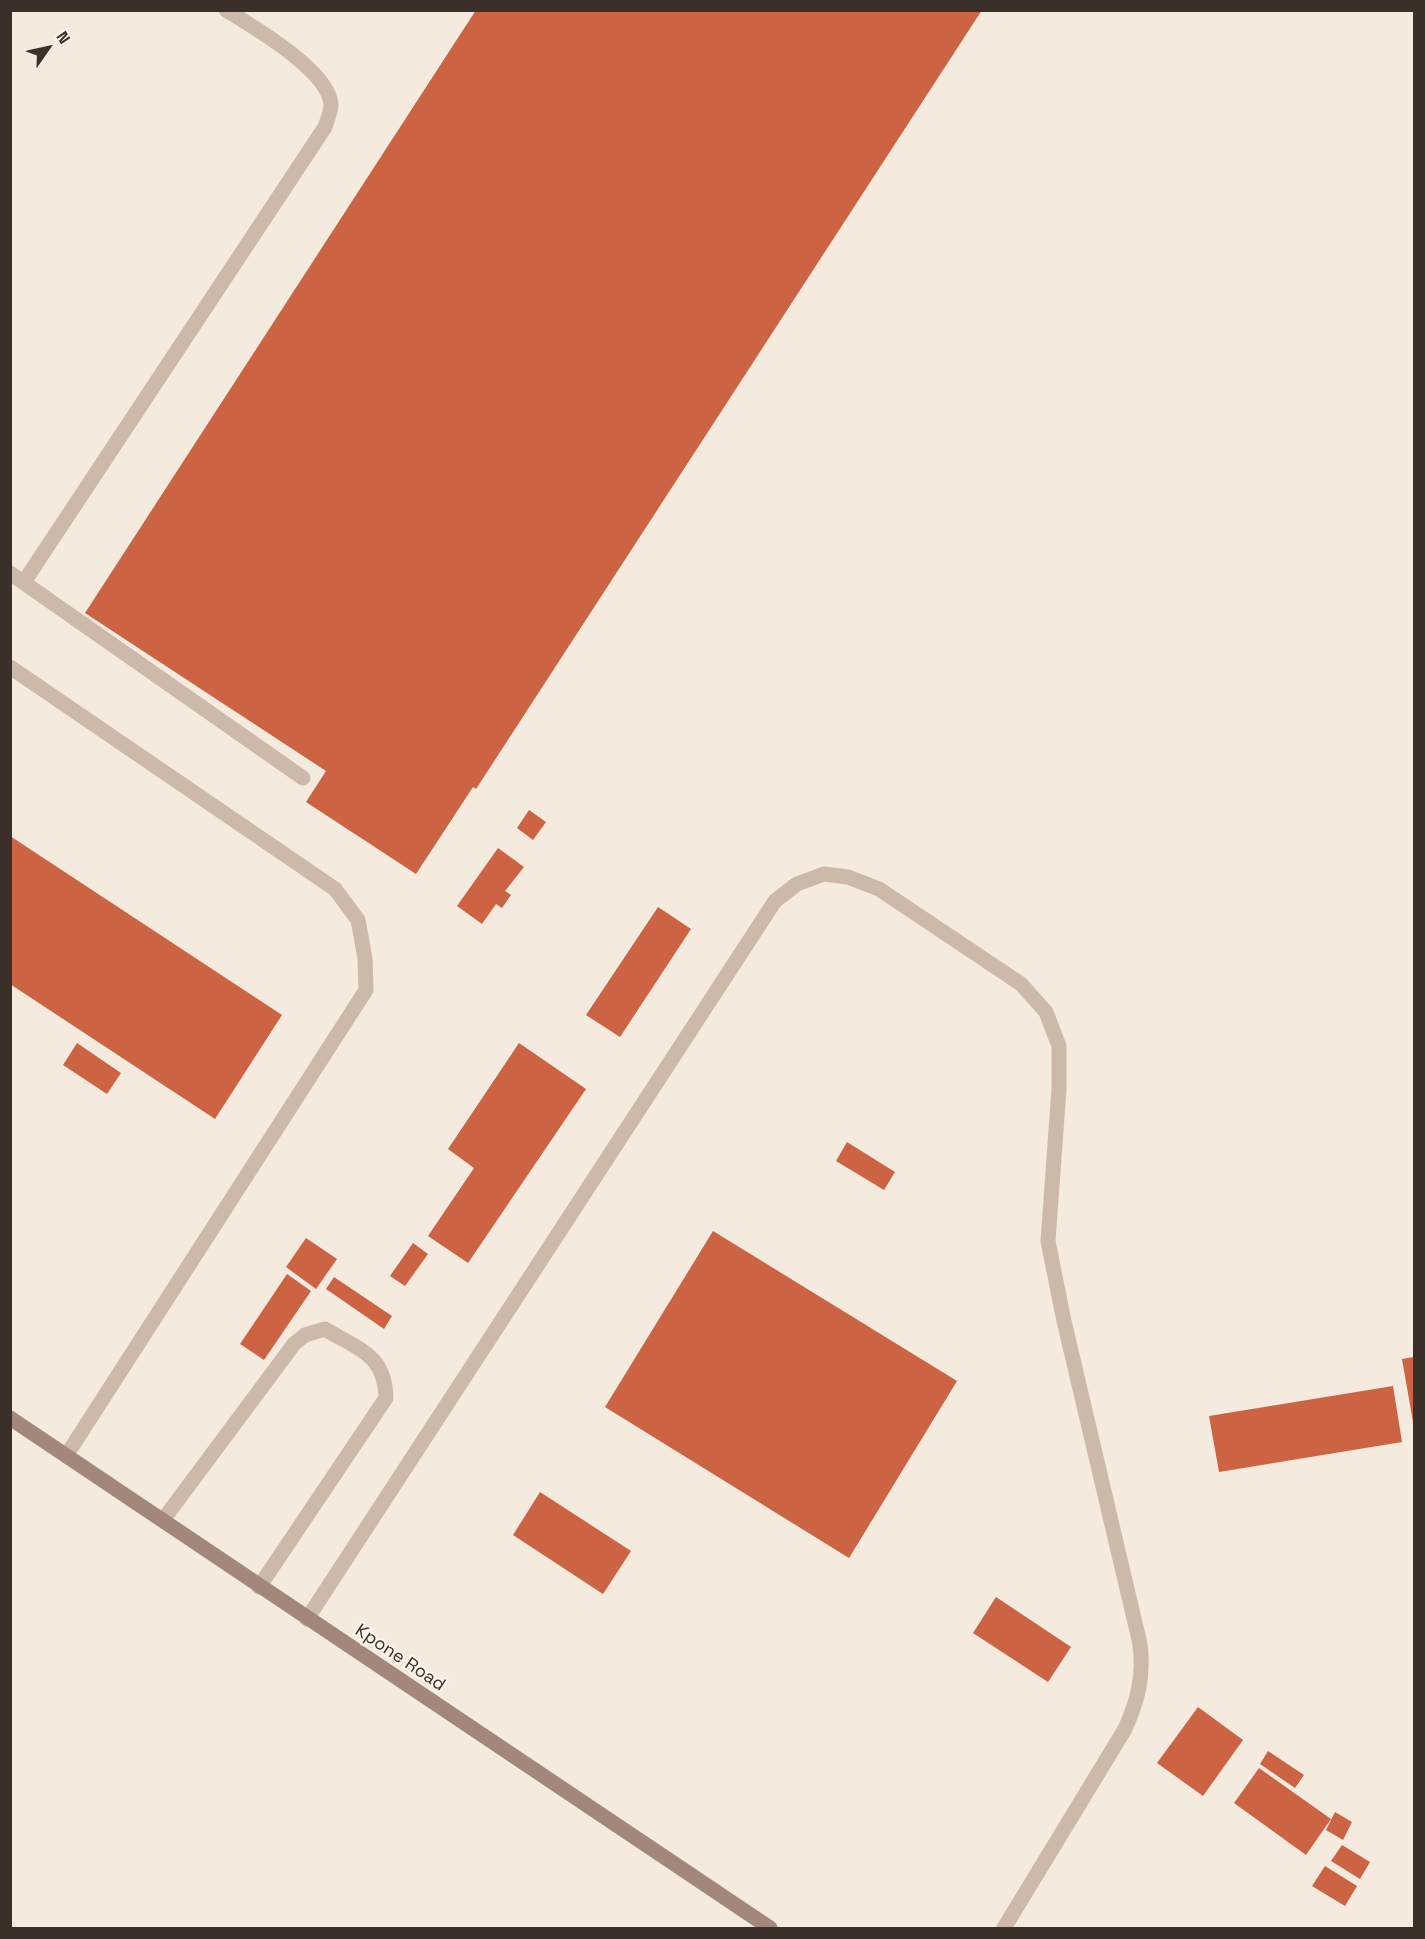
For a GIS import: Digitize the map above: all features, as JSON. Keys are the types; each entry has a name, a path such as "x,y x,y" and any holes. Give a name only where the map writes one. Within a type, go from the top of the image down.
{"main road":[{"name":"Kpone Road","path":"10,1418 770,1929"}],"lane":[{"path":"24,582 325,127 331,105 323,83 307,66 235,13"},
{"path":"10,573 303,778"},
{"path":"10,667 335,889 358,920 365,958 366,990 66,1455"},
{"path":"307,1619 775,901 797,884 824,874 848,877 879,889 1021,984 1046,1012 1059,1046 1059,1089 1048,1241 1064,1321 1140,1644 1143,1669 1138,1702 1125,1729 1004,1929"},
{"path":"163,1520 273,1370 294,1344 305,1335 325,1329 379,1363 385,1379 386,1398 259,1587"}],"building":[{"path":"476,10 982,10 476,789 473,787 416,874 306,802 326,771 85,613"},
{"path":"529,810 546,822 533,840 517,828"},
{"path":"10,836 282,1015 215,1119 10,984"},
{"path":"498,848 524,867 505,891 511,895 502,908 496,904 482,924 457,906"},
{"path":"658,907 691,929 620,1037 586,1015"},
{"path":"77,1043 121,1073 107,1094 63,1065"},
{"path":"519,1043 586,1089 468,1263 428,1236 474,1168 448,1149"},
{"path":"847,1142 895,1172 884,1190 836,1161"},
{"path":"713,1231 957,1381 849,1558 605,1407"},
{"path":"306,1238 337,1259 316,1289 286,1267"},
{"path":"413,1243 428,1254 405,1286 390,1276"},
{"path":"287,1274 311,1291 264,1360 240,1344"},
{"path":"334,1277 392,1316 384,1329 326,1289"},
{"path":"1414,1357 1414,1422 1413,1422 1402,1359"},
{"path":"1393,1386 1402,1442 1219,1472 1209,1416"},
{"path":"540,1492 631,1551 603,1594 513,1535"},
{"path":"996,1597 1071,1647 1048,1682 973,1633"},
{"path":"1198,1707 1243,1740 1203,1796 1157,1763"},
{"path":"1268,1751 1304,1775 1295,1788 1260,1764"},
{"path":"1259,1768 1331,1819 1306,1855 1234,1803"},
{"path":"1335,1812 1352,1822 1343,1840 1326,1830"},
{"path":"1342,1845 1370,1862 1360,1879 1331,1861"},
{"path":"1325,1866 1357,1886 1345,1906 1312,1886"}]}
